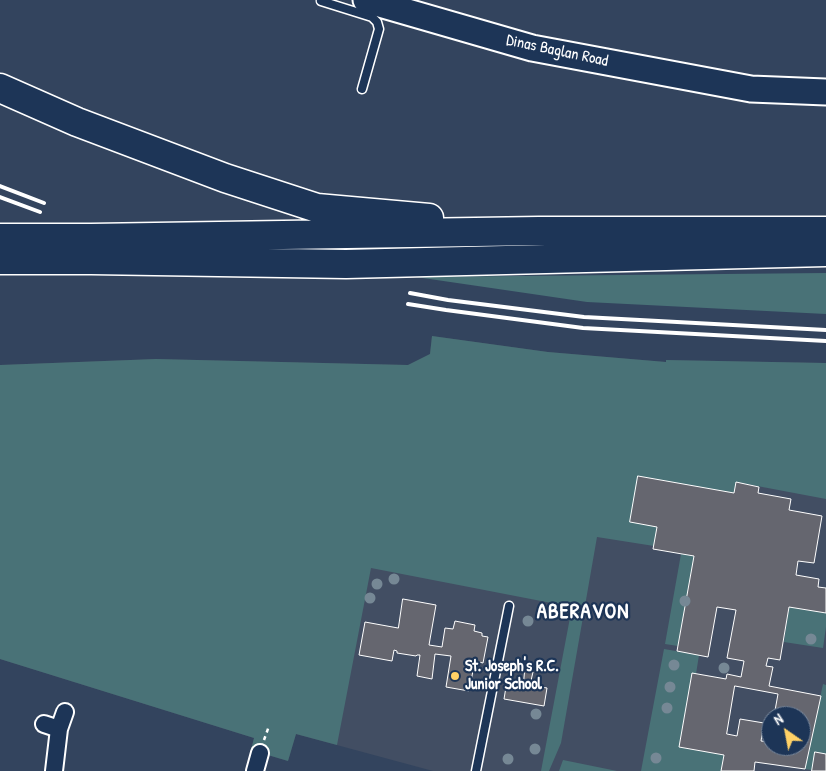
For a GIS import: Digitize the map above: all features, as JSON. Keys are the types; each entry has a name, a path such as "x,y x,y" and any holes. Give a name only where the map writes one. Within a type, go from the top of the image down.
{"highway":[{"path":"0,88 77,122 225,178 318,208 443,219 539,232"},
{"path":"0,238 826,231"},
{"path":"0,260 346,264 826,252"}],"main road":[{"name":"Dinas Baglan Road","path":"366,0 532,48 752,89 826,92"}],"street":[{"path":"54,771 60,729 65,712"},
{"path":"44,724 60,729"},
{"path":"255,771 260,753"}],"lane":[{"path":"322,0 321,2 372,17 377,22 379,29 362,89"},
{"path":"476,771 509,606"}],"shaded area":[{"path":"432,336 548,352 666,362 666,360 826,363 826,771 433,771 296,734 288,761 251,750 254,738 0,659 0,365 156,359 408,365 430,354"}],"green space":[{"path":"826,273 826,314 587,302 416,277"},
{"path":"432,336 548,352 666,362 666,360 826,363 826,499 736,482 734,493 638,476 657,527 654,546 597,537 561,743 549,771 541,771 572,607 371,568 337,745 296,734 288,761 251,750 254,738 0,659 0,365 156,359 408,365 430,354"},
{"path":"681,554 694,556 678,646 665,644"},
{"path":"789,607 826,613 823,648 784,642"},
{"path":"664,649 699,655 696,674 692,674 679,747 724,755 721,771 641,771"},
{"path":"823,684 826,685 826,754 815,752 812,770 805,769 808,756 811,756 811,741"},
{"path":"563,760 617,771 559,771"}],"building":[{"path":"638,476 734,493 736,482 759,487 758,493 791,499 789,510 822,516 814,563 798,561 796,575 819,579 818,587 826,588 826,613 789,607 780,660 768,658 766,666 773,667 769,686 821,696 811,742 811,706 776,706 778,694 735,686 727,734 737,736 740,719 761,722 761,756 808,756 805,769 755,762 754,771 721,771 724,755 679,747 692,673 726,679 727,674 741,677 744,661 727,658 736,610 717,607 708,657 677,651 694,556 653,549 657,527 630,522"},
{"path":"403,599 436,605 429,645 442,647 445,628 453,629 455,621 475,625 474,631 488,637 483,663 475,661 469,691 446,687 451,656 435,654 432,679 417,676 420,655 397,653 394,650 392,661 359,655 365,622 398,628"},
{"path":"525,671 533,672 530,685 547,688 544,706 504,699 507,681 523,684"},
{"path":"815,752 826,754 826,771 812,771"}],"railway":[{"path":"0,186 44,203"},
{"path":"0,197 40,212"},
{"path":"410,293 448,300 584,317 826,330"},
{"path":"408,304 583,328 826,341"}],"place":[{"name":"St. Joseph's R.C. Junior School","path":"455,676"}],"district":[{"name":"ABERAVON","path":"583,612"}]}
